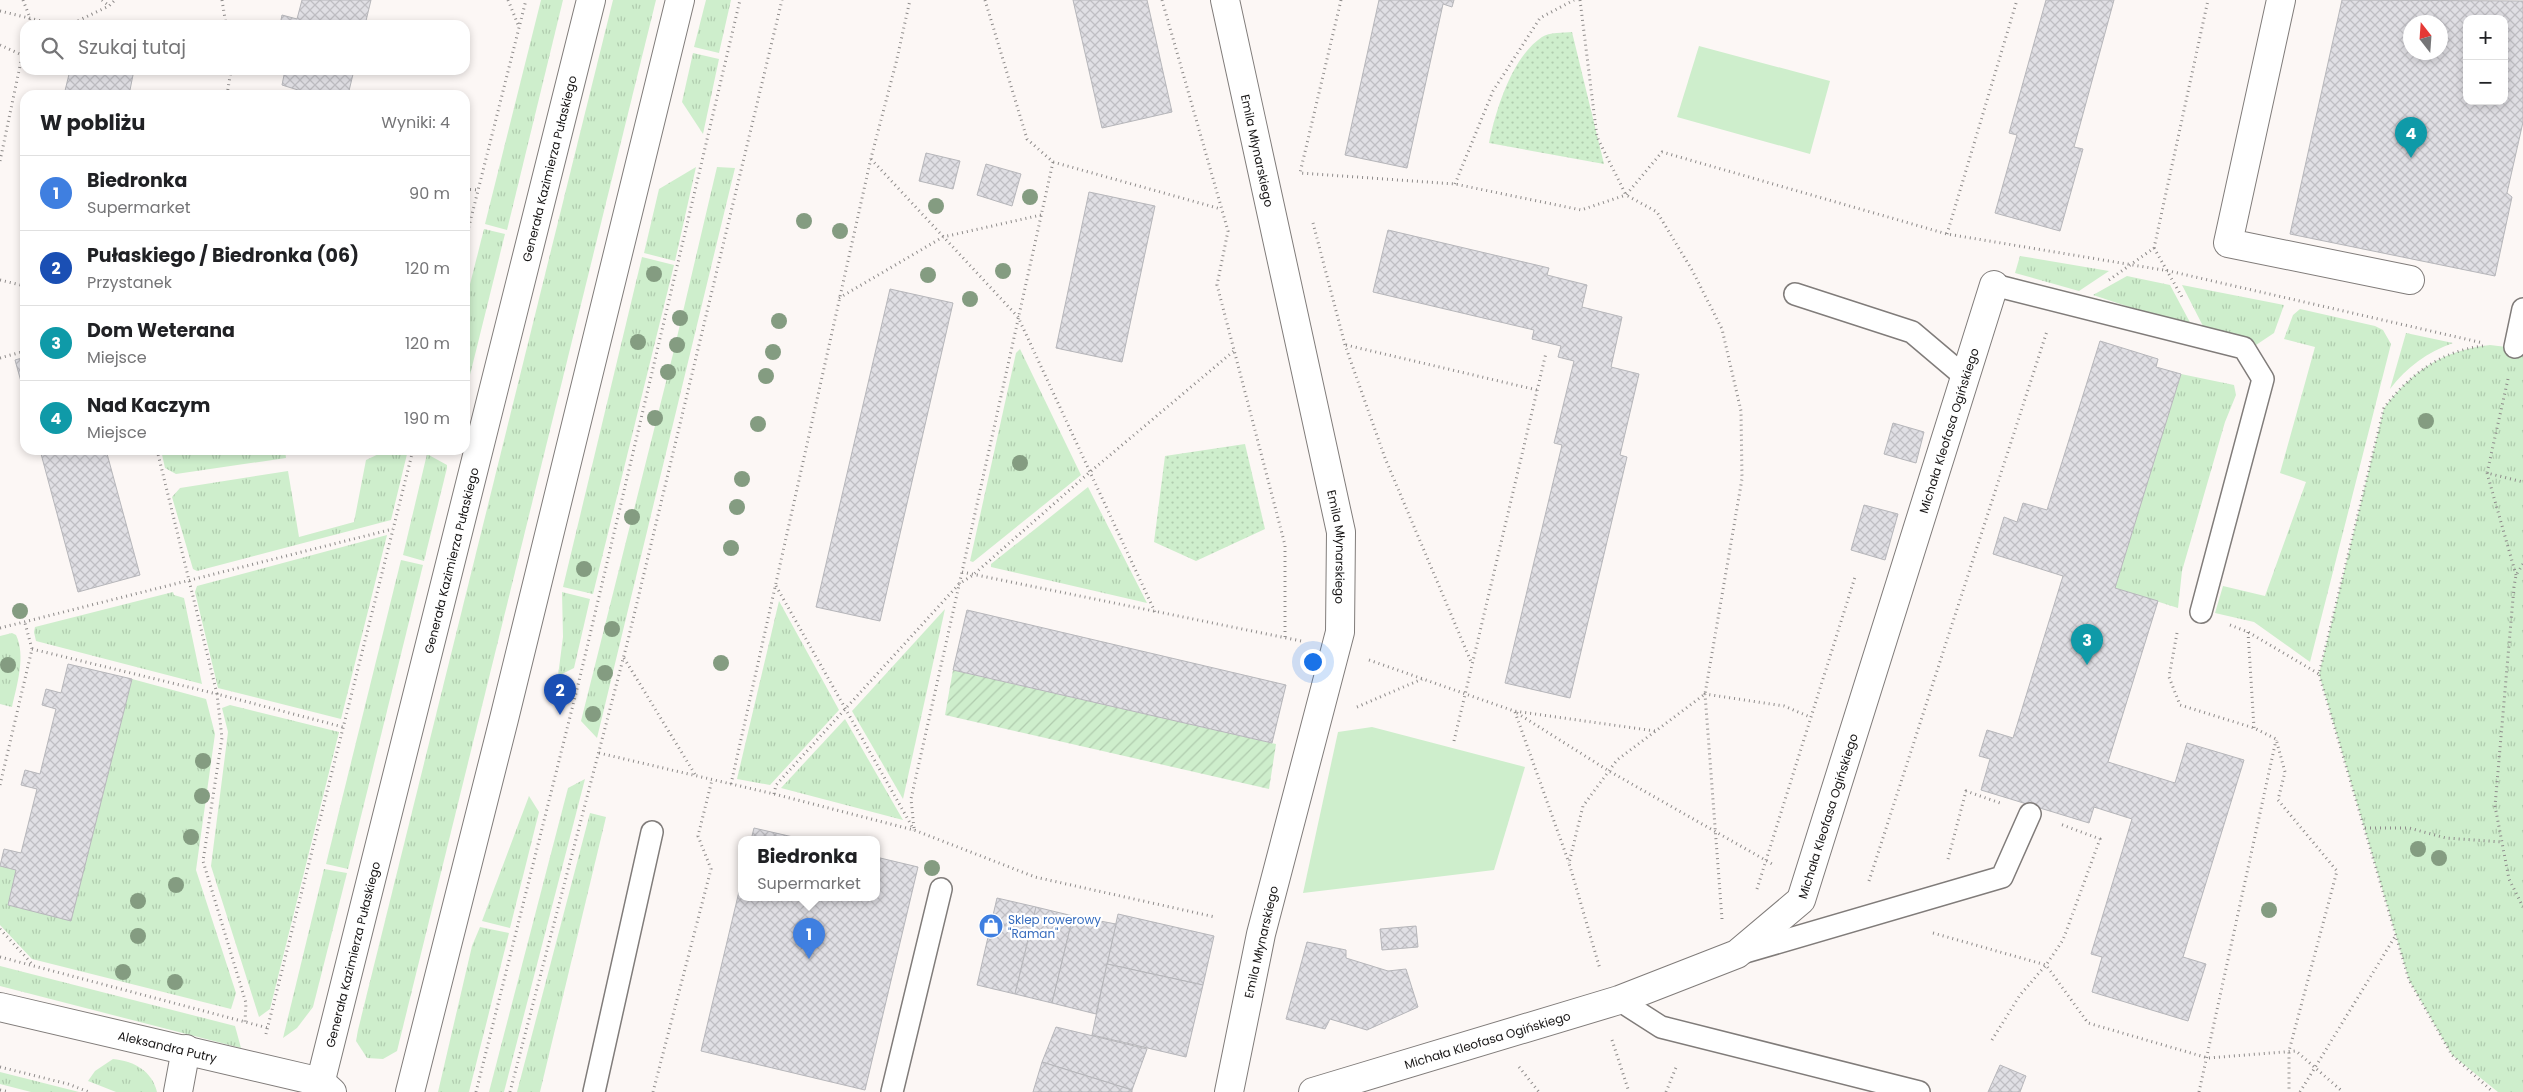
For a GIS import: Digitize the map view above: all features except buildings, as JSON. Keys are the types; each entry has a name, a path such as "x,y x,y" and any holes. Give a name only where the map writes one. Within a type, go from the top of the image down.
{"street":[{"name":"Generała Kazimierza Pułaskiego","path":"470,451 591,0"},
{"path":"410,1092 504,719 680,0"},
{"name":"Emila Młynarskiego","path":"1225,0 1341,532 1340,632 1261,934 1229,1092"},
{"path":"2281,0 2228,243 2410,280"},
{"name":"Michała Kleofasa Ogińskiego","path":"1313,1092 1619,1000 1737,954 1801,900 1994,285"},
{"name":"Generała Kazimierza Pułaskiego","path":"324,1089 404,756 469,455"},
{"name":"Aleksandra Putry","path":"0,1007 186,1049 257,1068 324,1089"},
{"path":"178,1092 186,1049"}],"lane":[{"path":"1994,285 2244,348 2263,379 2201,612"},
{"path":"1795,294 1912,332 1964,376"},
{"path":"2515,347 2523,309"},
{"path":"1737,954 2002,877 2030,814"},
{"path":"594,1092 652,832"},
{"path":"892,1092 941,889"},
{"path":"1619,1000 1661,1027 1919,1092"}],"path":[{"path":"23,0 30,18"},
{"path":"102,0 109,6"},
{"path":"80,20 109,6 115,0"},
{"path":"222,0 225,20"},
{"path":"508,0 519,27"},
{"path":"470,219 526,0"},
{"path":"476,1092 580,677 740,0"},
{"path":"510,1092 623,658 782,0"},
{"path":"731,784 871,158 896,63 910,0"},
{"path":"985,0 1028,139 1053,162 1222,209"},
{"path":"1162,0 1228,232 1217,286 1285,545 1286,638"},
{"path":"1302,183 1300,173 1341,0"},
{"path":"1455,184 1493,91 1540,18 1574,0"},
{"path":"1580,0 1597,138 1626,195 1658,212 1692,270 1722,329 1741,411 1742,479 1704,694 1722,926"},
{"path":"1947,234 2017,0"},
{"path":"2072,305 2154,248 2208,0"},
{"path":"0,11 38,20"},
{"path":"0,45 20,54"},
{"path":"0,161 20,65"},
{"path":"228,90 230,75"},
{"path":"0,138 4,141"},
{"path":"1300,173 1455,184 1581,210 1626,195 1662,152 1947,234 2169,271 2490,345 2465,348 2443,357 2416,373 2399,388 2384,408 2319,674 2409,980 2452,1055 2493,1092"},
{"path":"871,158 890,181 1018,317 1155,612"},
{"path":"914,830 911,799 1053,162"},
{"path":"470,189 478,190"},
{"path":"840,298 943,237 1041,216"},
{"path":"1312,221 1345,345 1385,458 1472,664"},
{"path":"2154,248 2169,271 2200,337"},
{"path":"0,280 20,285"},
{"path":"1876,884 1867,887 2049,327"},
{"path":"1345,345 1537,390"},
{"path":"2515,347 2487,473 2516,575 2495,806 2509,879 2523,907"},
{"path":"774,794 776,785 959,584 973,575 1090,472 1235,350"},
{"path":"0,358 20,352"},
{"path":"1454,741 1546,353"},
{"path":"158,455 217,694 222,738 203,861 246,1003 245,1022"},
{"path":"257,1068 412,455"},
{"path":"2487,473 2523,482"},
{"path":"0,628 393,529"},
{"path":"2516,575 2523,564"},
{"path":"962,572 1336,648 1514,711 1656,731"},
{"path":"1755,894 1855,577"},
{"path":"776,586 914,830"},
{"path":"0,786 32,649 25,622"},
{"path":"2177,631 2169,677 2180,705 2254,728 2276,739 2284,772 2278,800 2337,871 2289,1051 2289,1092"},
{"path":"2254,728 2248,632 2319,674"},
{"path":"32,649 343,727"},
{"path":"623,658 696,776"},
{"path":"1316,725 1423,679"},
{"path":"1569,863 1583,806 1617,760 1704,694 1784,706 1811,717"},
{"path":"1514,711 1609,771 1806,884"},
{"path":"1514,711 1569,863 1602,974"},
{"path":"2199,1092 2208,1058 2276,739"},
{"path":"599,753 774,794 914,830 1035,876 1214,917"},
{"path":"653,1092 711,868 698,836 712,780"},
{"path":"1947,864 1966,791 2100,839 2063,940 2046,965 2020,995 1992,1040"},
{"path":"2365,828 2409,828 2446,838 2502,842"},
{"path":"0,929 34,966"},
{"path":"1928,931 2046,965 2088,1023 2208,1058 2296,1050 2343,1092"},
{"path":"2300,1092 2396,934"},
{"path":"0,957 268,1028"},
{"path":"1609,1032 1629,1092"},
{"path":"1515,1062 1539,1092"},
{"path":"0,1067 68,1084 89,1092"},
{"path":"0,1090 9,1092"}],"green space":[{"path":"541,0 563,0 507,230 485,224"},
{"path":"613,0 656,0 397,1051 383,1059 367,1058 356,1041 358,1030"},
{"path":"706,0 731,0 719,53 694,47"},
{"path":"1572,32 1604,164 1489,143 1501,100 1522,57 1531,46 1545,35"},
{"path":"1699,46 1830,81 1810,154 1677,117"},
{"path":"693,53 719,59 703,134 682,102"},
{"path":"696,167 675,261 644,253 659,189"},
{"path":"717,167 735,168 597,738 581,721 674,350"},
{"path":"484,229 505,234 470,375 470,284"},
{"path":"2020,256 2109,271 2079,291 2015,273"},
{"path":"642,257 674,265 593,594 563,587"},
{"path":"2127,276 2170,285 2193,328 2093,295"},
{"path":"2182,285 2284,305 2274,333 2256,345 2205,330"},
{"path":"2300,309 2375,326 2383,330 2391,344 2310,662 2254,622 2215,613 2223,586 2265,596 2306,482 2280,473 2315,347 2284,339 2293,315"},
{"path":"2406,333 2453,343 2418,361 2390,389"},
{"path":"2490,345 2523,349 2523,1092 2498,1092 2452,1055 2409,980 2319,674 2384,408 2406,383 2430,364 2457,352"},
{"path":"1020,349 1081,475 973,562 970,561 1016,353"},
{"path":"2181,374 2234,385 2236,395 2225,422 2182,571 2178,608 2115,588"},
{"path":"1245,444 1265,529 1196,561 1154,542 1165,456"},
{"path":"162,455 286,455 286,458 176,474 165,468"},
{"path":"376,455 407,455 391,520 197,571 193,569 172,497 180,488 288,471 299,537 354,522 366,460"},
{"path":"427,455 429,455 447,465 447,468 424,561 403,555"},
{"path":"1088,487 1147,603 991,567 991,564"},
{"path":"387,535 341,719 218,688 195,592 197,586"},
{"path":"401,560 423,565 348,869 326,864"},
{"path":"173,592 174,595 184,598 202,684 36,641 35,627"},
{"path":"562,592 590,599 574,668 558,676 563,637"},
{"path":"779,601 839,710 770,785 737,779"},
{"path":"945,609 903,799 852,711"},
{"path":"12,633 16,635 19,643 20,661 12,707 0,704 0,636"},
{"path":"953,670 1276,744 1269,789 945,715"},
{"path":"132,679 206,699 215,734 196,870 236,993 231,1009 32,959 0,925 0,866 16,870 8,905 71,920"},
{"path":"230,705 339,732 270,1009 259,1017 211,866 228,732 222,708"},
{"path":"845,719 903,820 781,788"},
{"path":"1372,727 1525,767 1494,870 1303,893 1338,732"},
{"path":"585,779 504,1092 489,1092 568,788"},
{"path":"529,796 539,812 510,928 482,921"},
{"path":"590,813 606,817 540,1092 517,1092"},
{"path":"324,869 347,873 313,1007 297,1028 283,1038"},
{"path":"480,927 509,933 469,1092 438,1092 472,946"},
{"path":"0,966 235,1026 241,1048 0,986"},
{"path":"113,1059 128,1062 141,1068 151,1078 157,1092 116,1092 88,1081 95,1071"},
{"path":"0,1072 79,1092 31,1092 0,1084"}],"place":[{"name":"Nad Kaczym","path":"2411,158"},
{"name":"Dom Weterana","path":"2087,665"},
{"name":"Pułaskiego / Biedronka (06)","path":"560,715"},
{"name":"Sklep rowerowy \"Raman\"","path":"991,926"},
{"name":"Biedronka","path":"809,959"}]}
